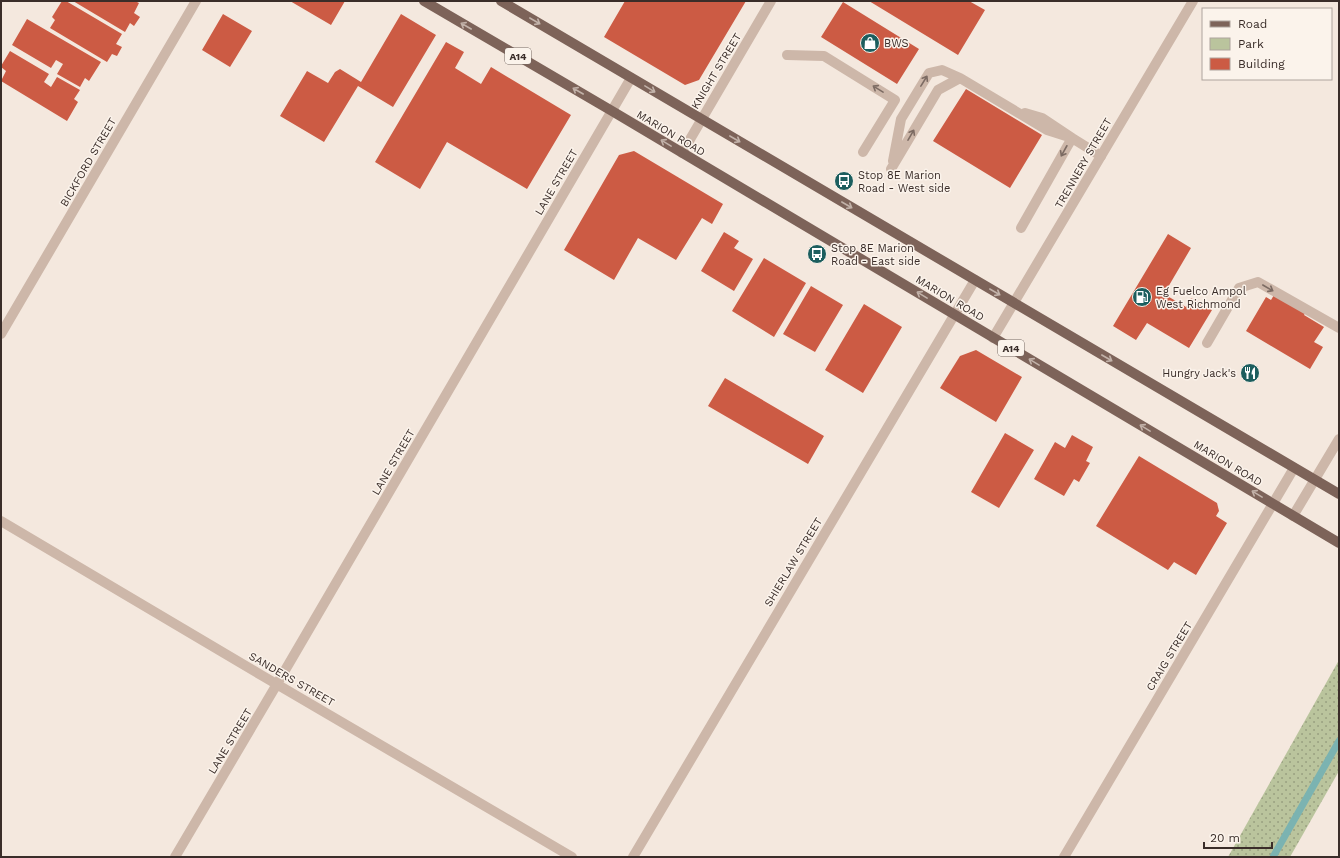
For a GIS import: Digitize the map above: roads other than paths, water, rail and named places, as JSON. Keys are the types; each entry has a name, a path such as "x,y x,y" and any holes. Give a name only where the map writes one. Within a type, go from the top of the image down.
{"main road":[{"name":"MARION ROAD","path":"424,1 1339,543"},
{"path":"501,1 1339,494"}],"street":[{"name":"BICKFORD STREET","path":"1,334 196,1"},
{"name":"KNIGHT STREET","path":"682,153 771,1"},
{"name":"TRENNERY STREET","path":"993,338 1193,1"},
{"path":"787,55 824,56 895,100 863,152"},
{"path":"960,78 938,90 891,169 901,119 929,73 942,70 960,78 1047,130 1072,138 1101,156"},
{"name":"LANE STREET","path":"175,857 278,684 631,78"},
{"path":"1021,228 1072,138"},
{"name":"SHIERLAW STREET","path":"633,857 975,280"},
{"path":"1207,343 1239,288 1258,282 1339,328"},
{"path":"1293,516 1339,439"},
{"name":"CRAIG STREET","path":"1064,857 1294,468"},
{"name":"SANDERS STREET","path":"1,521 572,857"}],"waterway":[{"path":"1273,857 1339,741"}],"place":[{"name":"BWS","path":"870,43"},
{"name":"Stop 8E Marion Road - West side","path":"844,181"},
{"name":"Stop 8E Marion Road - East side","path":"817,254"},
{"name":"Eg Fuelco Ampol West Richmond","path":"1142,297"},
{"name":"Hungry Jack's","path":"1250,373"}]}
